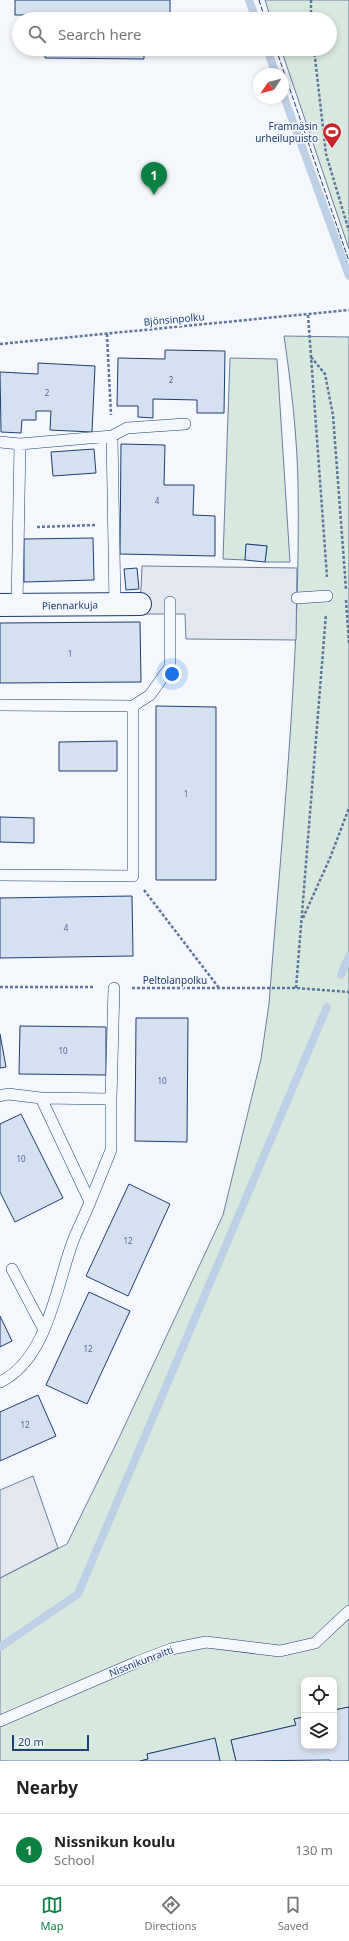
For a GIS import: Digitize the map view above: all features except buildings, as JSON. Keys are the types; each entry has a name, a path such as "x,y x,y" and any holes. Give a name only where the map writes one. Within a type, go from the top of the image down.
{"street":[{"name":"Piennarkuja","path":"9,605 140,604"}],"lane":[{"path":"0,442 20,444 112,436 127,428 185,424"},
{"path":"112,436 115,604"},
{"path":"9,605 19,528 20,444"},
{"path":"297,598 327,596"},
{"path":"0,705 133,706 150,695 170,667 170,602"},
{"path":"0,875 133,876 133,706"},
{"path":"0,1382 9,1377 28,1359 44,1330 73,1241 111,1150 114,988"},
{"path":"0,1096 8,1094 41,1098 111,1099"},
{"path":"41,1098 90,1202"},
{"path":"12,1270 44,1330"},
{"name":"Nissnikunraitti","path":"0,1721 137,1662 171,1649 206,1642 280,1651 315,1643 349,1611"}],"path":[{"path":"310,0 311,12"},
{"path":"315,56 326,154 349,231"},
{"name":"Bjönsinpolku","path":"0,344 349,310"},
{"path":"296,988 327,596 308,315"},
{"path":"107,334 112,436"},
{"path":"311,357 325,374 333,415 346,590"},
{"path":"19,528 114,524"},
{"path":"346,598 349,643"},
{"path":"302,921 330,858 349,808"},
{"path":"133,876 220,988"},
{"name":"Peltolanpolku","path":"0,987 296,988 349,992"}],"shaded area":[{"name":"Framnäsin urheilupuisto","path":"265,0 349,0 349,249 289,73 289,68 287,68 283,56 337,56 337,12 269,12"},
{"path":"284,336 349,337 349,1707 337,1709 337,1677 301,1677 301,1718 294,1719 296,1725 231,1740 236,1761 220,1761 215,1739 147,1754 148,1759 140,1761 0,1761 0,1578 67,1544 118,1440 223,1215 261,1059 269,1004 285,809 297,613 298,483 289,372"},
{"path":"230,358 277,359 290,562 265,562 267,546 247,544 245,560 223,559"},
{"path":"142,566 297,568 296,640 186,639 185,614 140,614"},
{"path":"33,1476 58,1548 0,1578 0,1490"}],"waterway":[{"path":"249,0 253,12"},
{"path":"270,56 274,68"},
{"path":"287,104 349,276"},
{"path":"341,975 349,956"},
{"path":"0,1647 78,1594 327,1007"}],"fence":[{"path":"259,0 263,12"},
{"path":"278,56 349,261"}],"place":[{"name":"Framnäsin urheilupuisto","path":"332,149"},
{"name":"Nissnikun koulu","path":"154,195"}]}
